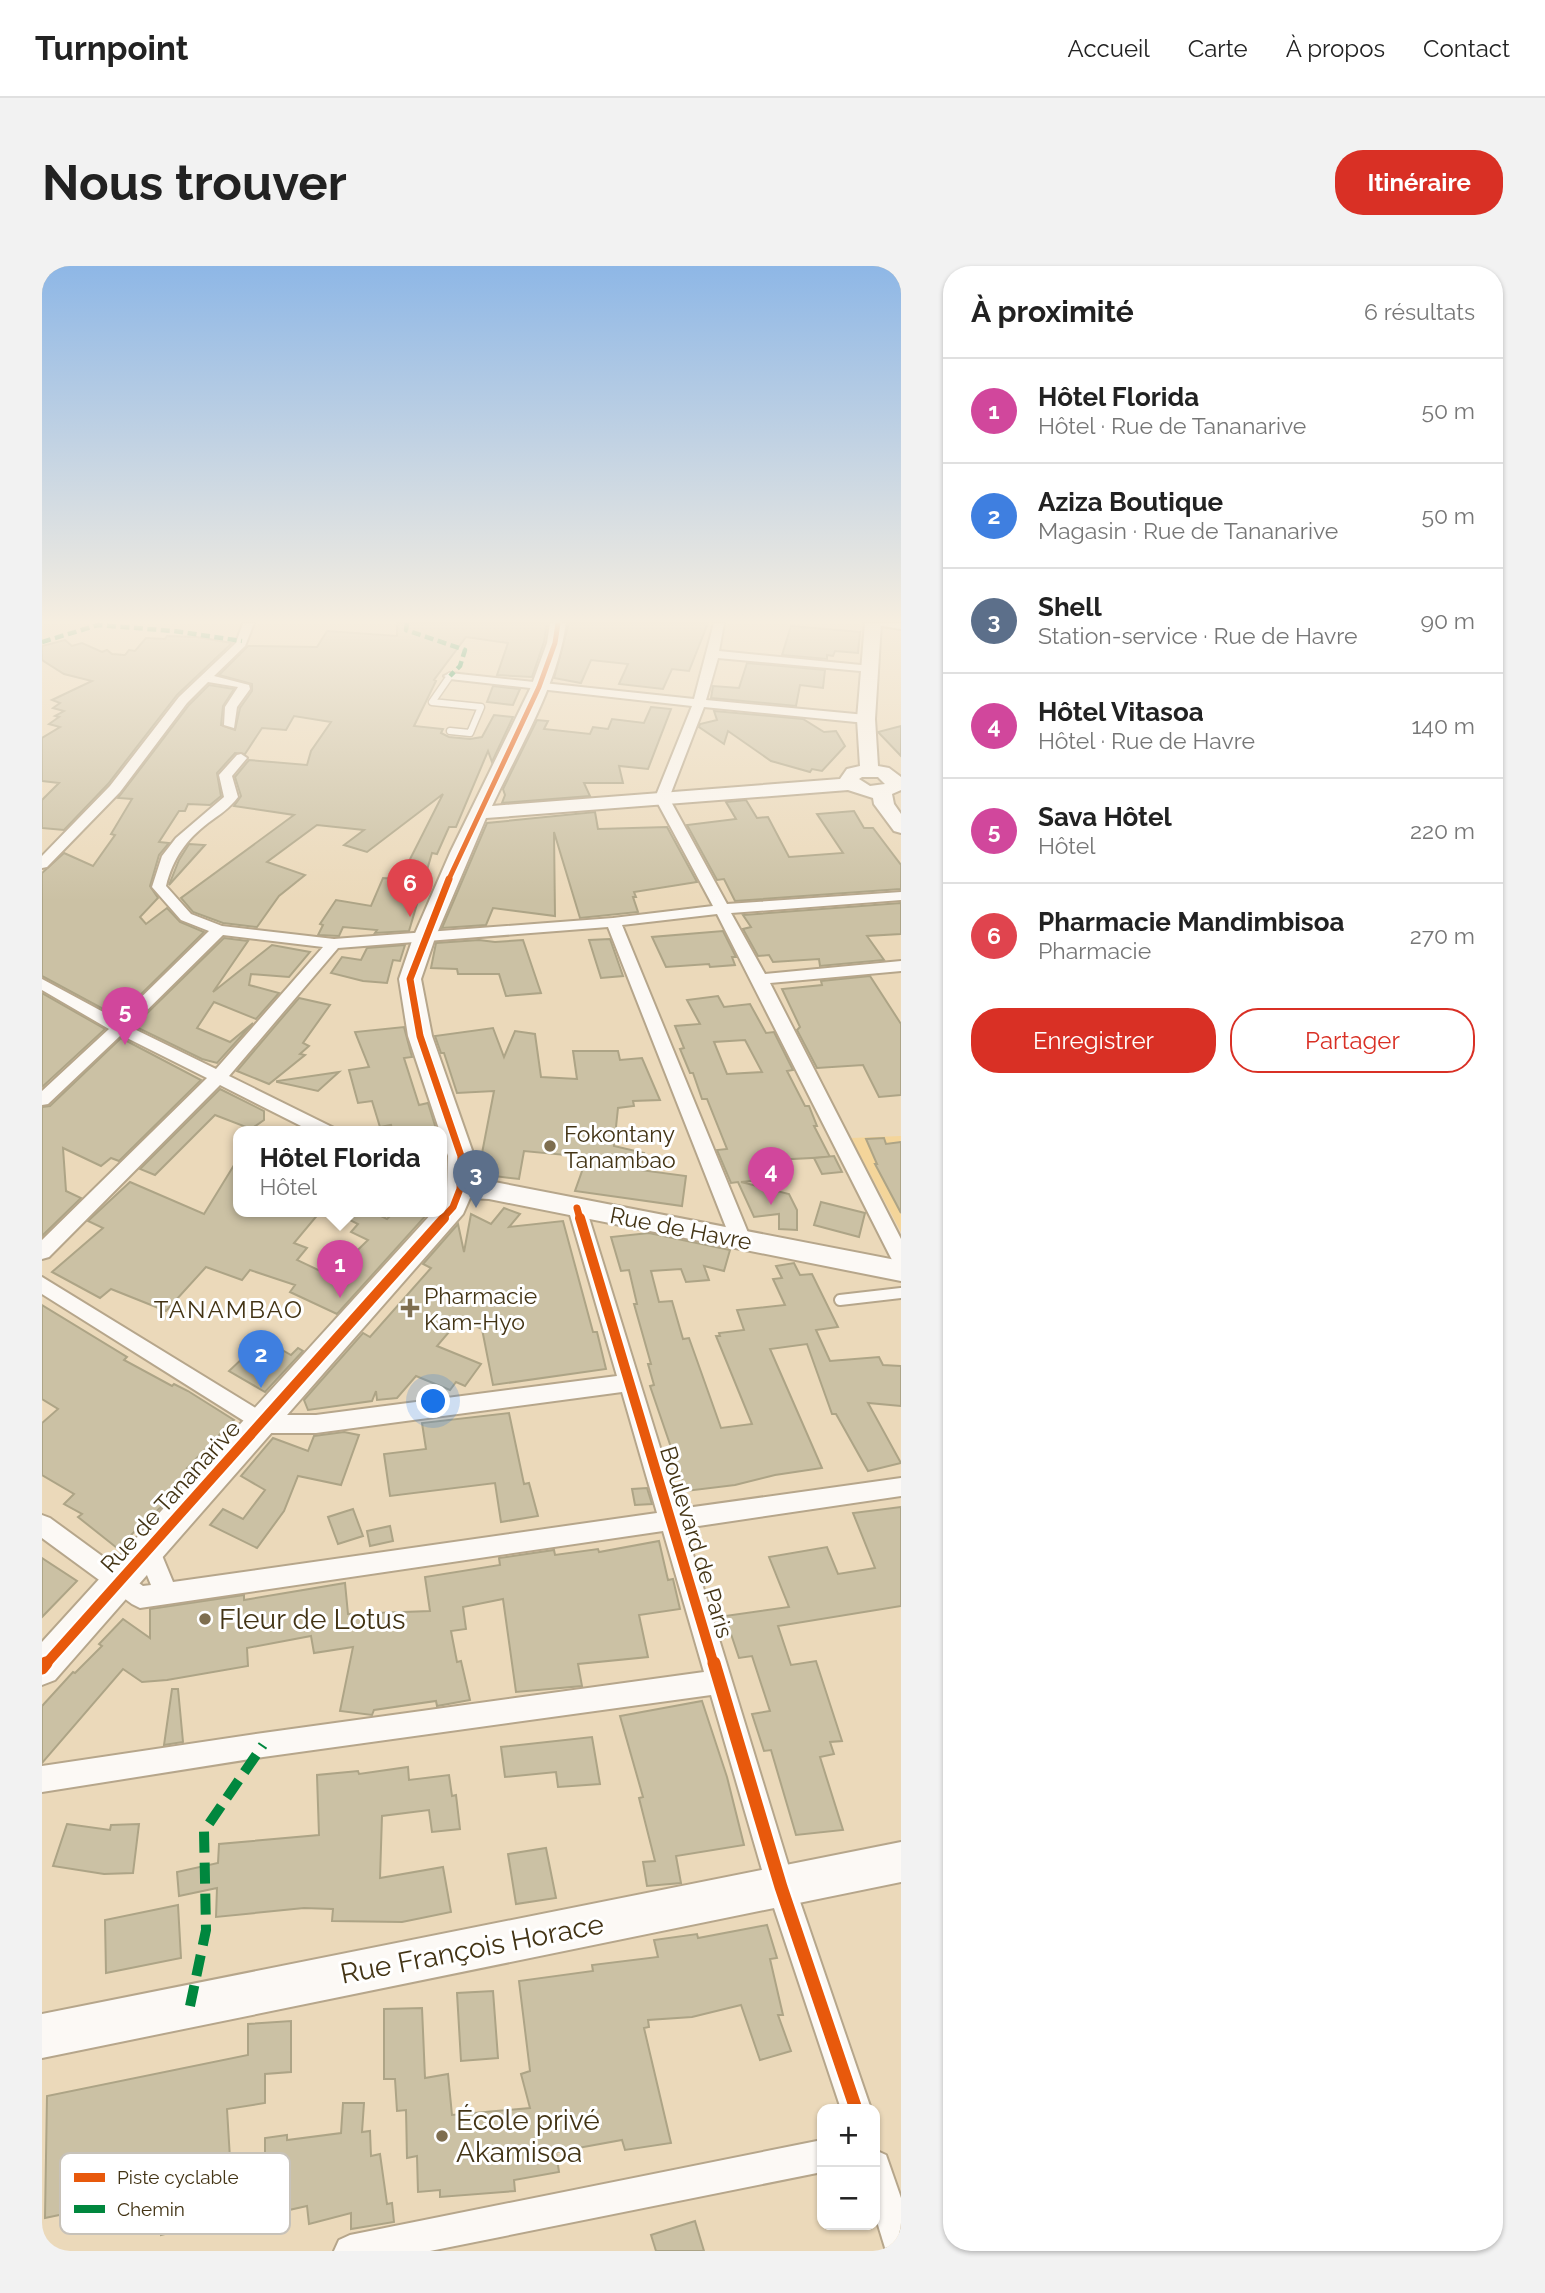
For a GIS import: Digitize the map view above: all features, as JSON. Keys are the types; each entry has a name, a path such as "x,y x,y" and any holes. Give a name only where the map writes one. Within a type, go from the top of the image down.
{"street":[{"path":"42,864 115,789 171,716"},
{"path":"230,725 231,716"},
{"path":"451,1188 461,1156 420,1036 410,979 424,938 525,716"},
{"path":"694,716 662,798 760,979 901,1258"},
{"path":"831,716 866,719"},
{"path":"866,716 869,771"},
{"path":"242,758 226,775 231,797 228,803 203,820 178,843 163,865 159,887 186,917 219,930 334,944 613,922 722,909 901,896"},
{"path":"852,784 849,780 854,773 869,771 887,775 895,785"},
{"path":"479,813 852,784 864,790 895,785"},
{"path":"895,785 884,804 901,827"},
{"path":"613,922 741,1240"},
{"path":"42,1100 120,1028 219,930"},
{"path":"42,1251 219,1076 334,944"},
{"path":"760,979 901,966"},
{"path":"42,984 120,1028 316,1126"},
{"name":"Rue de Havre","path":"451,1188 489,1190 901,1271"},
{"name":"Rue de Tananarive","path":"447,1214 453,1207 451,1188"},
{"name":"Boulevard de Paris","path":"578,1208 780,1886 854,2104"},
{"name":"Rue de Tananarive","path":"42,1668 444,1217"},
{"path":"42,1284 262,1424 316,1424 630,1383"},
{"path":"42,1525 140,1597 901,1487"},
{"path":"148,1548 166,1593"},
{"path":"42,1779 263,1745 719,1682"},
{"name":"Rue François Horace","path":"42,2036 901,1862"},
{"path":"350,2251 817,2157"},
{"path":"875,2167 901,2247"}],"lane":[{"path":"450,730 470,733 477,716"},
{"path":"840,1300 901,1293"}],"shaded area":[{"path":"901,1136 901,1232 851,1138"}],"building":[{"path":"55,716 161,716 108,784 64,830 42,828 42,800 59,783 42,781 42,738 60,727 49,724 59,717"},
{"path":"181,716 222,716 221,725 235,730 238,716 419,716 414,726 443,729 441,733 449,737 470,739 482,737 494,716 513,717 492,762 488,751 456,827 449,827 437,854 432,853 409,931 375,933 377,930 343,927 339,936 318,935 323,925 320,924 336,900 371,906 383,878 400,879 443,794 367,852 344,845 364,830 317,825 267,862 305,875 279,896 257,927 223,923 193,912 181,898 294,815 234,806 241,796 235,777 249,760 307,765 311,751 331,722 294,716 286,730 262,728 245,754 235,753 217,773 221,796 210,805 188,804 185,811 179,811 159,842 169,843 159,855 150,886 158,898 140,917 146,924 167,908 180,922 204,932 118,1017 42,976 42,873 64,853 93,866 115,835 111,834 132,799 118,798"},
{"path":"647,716 668,716 648,769 619,766 623,783 584,783 590,796 502,803 505,795 503,789 537,720 548,721 544,729 590,734 593,727 608,729 612,719 644,723"},
{"path":"716,716 803,719 824,732 836,731 845,746 822,771 812,769 810,772 771,761 728,731 724,744 699,727 700,724 717,720"},
{"path":"901,726 901,756 878,732"},
{"path":"746,800 757,818 768,817 789,857 843,853 817,814 854,811 864,828 873,828 901,865 901,889 735,901 724,879 717,880 687,825 736,819 726,802"},
{"path":"595,812 598,829 667,827 697,882 634,892 638,912 580,918 554,832 555,916 493,908 486,925 442,928 487,823"},
{"path":"189,844 205,845 169,885 179,860"},
{"path":"901,903 901,934 867,936 884,960 820,966 819,959 773,962 769,955 758,956 743,929 751,927 743,915"},
{"path":"723,931 736,957 732,957 735,965 666,967 652,937"},
{"path":"224,938 248,941 213,992 272,945 310,952 289,977 251,974 249,985 279,993 256,1019 214,1002 197,1028 230,1042 253,1023 217,1063 202,1059 134,1026"},
{"path":"610,939 623,976 601,978 589,940"},
{"path":"523,940 541,993 506,996 499,974 458,974 457,969 431,968 436,943"},
{"path":"405,945 400,961 393,960 387,983 363,981 331,973 342,957 361,960 367,948"},
{"path":"870,976 901,1024 901,1095 879,1097 863,1065 817,1068 797,1030 800,1027 782,989 822,985 821,981"},
{"path":"42,993 105,1029 42,1087"},
{"path":"718,996 724,1007 750,1004 766,1033 774,1032 793,1070 787,1071 805,1106 809,1106 817,1126 814,1126 830,1157 774,1160 782,1178 741,1182 789,1194 797,1210 797,1230 779,1229 779,1214 754,1217 738,1182 731,1183 717,1150 727,1149 707,1099 702,1099 693,1073 690,1073 680,1049 684,1048 675,1026 700,1024 687,1000","holes":["745,1040 762,1072 727,1074 714,1042"]},
{"path":"299,998 330,1005 303,1043 309,1046 300,1054 305,1055 269,1084 237,1071"},
{"path":"404,1027 412,1057 404,1058 419,1105 428,1103 435,1126 380,1126 372,1101 358,1103 349,1070 369,1067 355,1032"},
{"path":"493,1028 504,1057 515,1031 535,1034 541,1077 577,1079 573,1051 618,1051 620,1060 642,1058 660,1100 633,1101 634,1106 618,1108 614,1146 644,1153 640,1170 686,1176 682,1206 575,1191 587,1157 524,1151 519,1179 478,1174 494,1091 457,1093 444,1053 441,1053 435,1036"},
{"path":"121,1038 201,1080 119,1161 111,1158 101,1166 63,1148 66,1191 81,1198 42,1236 42,1107 50,1106"},
{"path":"339,1072 318,1091 277,1082 277,1081"},
{"path":"220,1089 264,1111 264,1120 255,1126 243,1126 215,1115 155,1175 140,1169"},
{"path":"884,1138 886,1144 901,1142 901,1213 875,1164 866,1139"},
{"path":"834,1156 842,1172 822,1174 814,1158"},
{"path":"233,1167 233,1217 316,1217 294,1243 307,1248 297,1260 331,1276 368,1240 351,1232 358,1224 344,1217 424,1217 337,1314 290,1292 295,1285 250,1270 242,1280 206,1267 166,1311 111,1289 100,1298 52,1272 103,1228 88,1221 130,1182 204,1214"},
{"path":"821,1202 865,1213 859,1237 814,1225"},
{"path":"504,1208 520,1214 509,1227 563,1221 593,1332 597,1332 606,1369 493,1385 482,1329 460,1319 437,1346 481,1364 465,1386 456,1382 450,1390 416,1376 397,1398 377,1400 376,1391 372,1401 308,1410 304,1400 363,1333 370,1337 431,1268 423,1264 458,1224 464,1252 471,1214 491,1224"},
{"path":"649,1233 730,1250 724,1271 704,1266 709,1280 686,1282 681,1269 651,1271 659,1302 672,1301 683,1339 689,1338 721,1428 752,1424 716,1336 720,1336 719,1333 744,1330 737,1310 785,1305 773,1279 782,1278 776,1266 794,1263 800,1275 812,1274 838,1327 816,1330 830,1361 879,1357 883,1365 901,1366 901,1406 868,1403 901,1463 868,1471 836,1414 832,1414 807,1344 770,1349 822,1468 775,1475 735,1485 686,1491 650,1386 654,1385 648,1364 651,1364 634,1304 637,1304 629,1270 621,1271 611,1237"},
{"path":"42,1305 127,1357 124,1360 172,1386 174,1384 188,1391 234,1420 187,1468 193,1472 160,1508 117,1548 78,1517 82,1514 64,1504 74,1494 42,1475 42,1423 58,1409 42,1399"},
{"path":"263,1339 291,1355 298,1348 303,1351 265,1392 229,1371"},
{"path":"509,1413 524,1484 529,1483 538,1516 501,1522 495,1483 390,1496 384,1454 426,1449 422,1423"},
{"path":"344,1432 359,1435 341,1485 298,1476 284,1511 257,1548 210,1525 223,1509 243,1519 265,1490 241,1476 273,1438 308,1451 314,1436"},
{"path":"647,1488 652,1504 635,1505 632,1489"},
{"path":"901,1507 901,1606 778,1626 791,1665 816,1661 842,1741 830,1742 834,1754 820,1757 843,1830 796,1835 771,1750 764,1751 752,1714 770,1711 752,1656 739,1658 725,1616 789,1607 769,1557 827,1547 838,1574 875,1568 853,1513"},
{"path":"353,1509 363,1536 338,1544 328,1517"},
{"path":"390,1526 393,1541 370,1546 367,1531"},
{"path":"659,1541 668,1580 673,1579 680,1609 639,1615 648,1657 578,1664 582,1686 516,1692 503,1599 463,1607 466,1629 451,1631 457,1662 461,1661 470,1700 437,1706 436,1701 374,1710 372,1715 340,1711 353,1647 314,1653 311,1636 247,1648 248,1666 142,1682 123,1669 42,1763 42,1706 73,1672 102,1646 99,1644 123,1619 150,1638 150,1609 244,1595 244,1600 345,1583 348,1614 430,1611 425,1577 500,1565 499,1558 554,1550 555,1555 598,1549 599,1552"},
{"path":"42,1558 77,1581 42,1617"},
{"path":"172,1689 178,1689 183,1742 164,1745"},
{"path":"702,1701 727,1777 744,1845 676,1856 681,1883 647,1886 643,1862 655,1861 639,1798 643,1797 620,1716"},
{"path":"592,1737 600,1784 558,1787 556,1772 505,1777 501,1747"},
{"path":"408,1767 409,1780 449,1775 452,1796 456,1795 460,1829 432,1832 429,1810 382,1816 380,1878 443,1867 451,1912 402,1922 332,1921 333,1909 304,1908 216,1917 217,1888 179,1896 177,1872 218,1863 219,1844 319,1835 317,1775 358,1771 359,1774"},
{"path":"67,1824 110,1830 111,1825 139,1824 133,1873 104,1874 53,1866"},
{"path":"546,1848 556,1898 516,1904 508,1854"},
{"path":"178,1905 181,1958 106,1973 105,1920"},
{"path":"767,1925 777,1958 770,1959 783,2015 778,2015 791,2051 760,2060 741,2005 692,2017 648,2020 649,2027 644,2028 671,2143 625,2150 622,2140 556,2152 559,2172 514,2180 515,2191 440,2197 440,2190 418,2192 417,2156 407,2158 406,2110 397,2111 395,2079 384,2079 384,2009 422,2008 425,2078 448,2074 452,2115 530,2108 521,2074 530,2071 519,1981 593,1971 592,1965 658,1957 654,1940 697,1934 698,1938"},
{"path":"493,1991 498,2058 461,2061 457,1993"},
{"path":"291,2021 291,2072 265,2074 265,2103 227,2109 230,2153 60,2153 60,2215 45,2218 47,2096 248,2055 248,2024"},
{"path":"343,2103 364,2103 362,2132 370,2131 371,2156 380,2154 387,2204 392,2203 394,2222 351,2229 351,2213 309,2224 307,2206 290,2210 290,2153 265,2153 265,2138 287,2135 287,2140 341,2133"},
{"path":"695,2221 704,2251 656,2251 651,2235"}],"marked path":[{"path":"190,2006 206,1930 204,1831 263,1745"}],"cycle path":[{"path":"447,1214 453,1207 460,1189 461,1156 420,1036 410,979 424,938 460,853 525,716"},
{"path":"577,1208 781,1887 854,2104"},
{"path":"42,1668 444,1217"}],"place":[{"name":"Pharmacie Mandimbisoa","path":"410,917"},
{"name":"Sava Hôtel","path":"125,1045"},
{"name":"Fokontany Tanambao","path":"550,1146"},
{"name":"Hôtel Vitasoa","path":"771,1205"},
{"name":"Shell","path":"476,1208"},
{"name":"Hôtel Florida","path":"340,1298"},
{"name":"Pharmacie Kam-Hyo","path":"410,1308"},
{"name":"Aziza Boutique","path":"261,1388"},
{"name":"Fleur de Lotus","path":"205,1619"},
{"name":"École privé Akamisoa","path":"442,2136"}],"district":[{"name":"TANAMBAO","path":"229,1309"}]}
